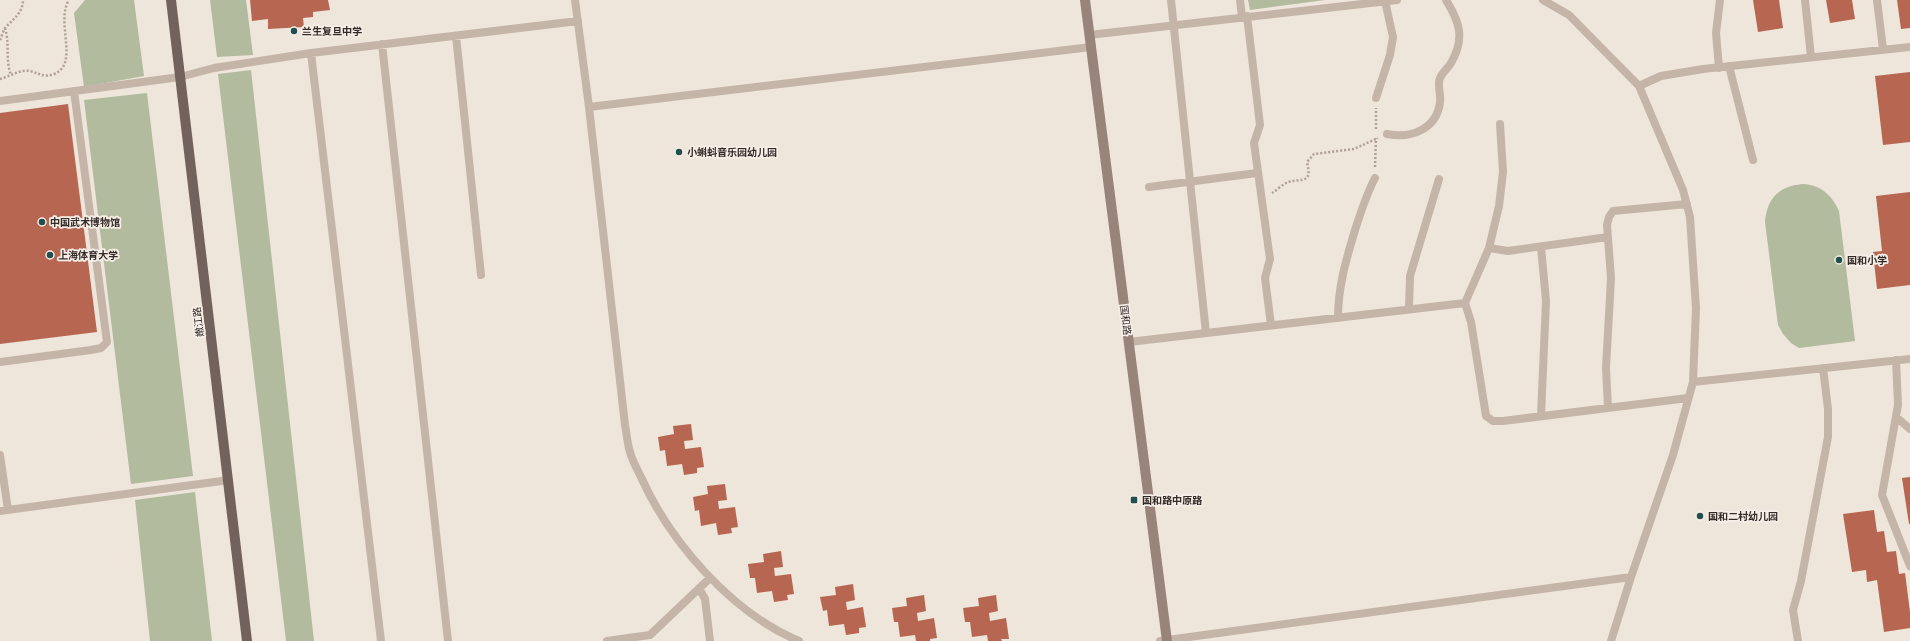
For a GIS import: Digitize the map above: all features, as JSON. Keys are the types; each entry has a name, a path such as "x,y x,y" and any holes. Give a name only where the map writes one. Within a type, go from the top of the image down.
{"main road":[{"name":"嫩江路","path":"171,0 230,480 248,641"}],"street":[{"name":"国和路","path":"1085,0 1129,342 1165,641"}],"lane":[{"path":"575,0 590,107 625,425 630,452 648,494 674,534 710,578 746,609 788,636 799,641"},
{"path":"1171,0 1206,333"},
{"path":"1240,0 1245,17 1260,125 1254,143 1270,259 1265,278 1271,326"},
{"path":"1089,35 1374,1 1397,0"},
{"path":"1387,134 1395,136 1413,135 1423,130 1433,120 1437,112 1440,102 1440,78 1459,49 1460,33 1457,20 1446,0"},
{"path":"1543,0 1569,15 1639,86 1684,190 1690,217 1696,308 1693,382 1673,455 1631,577 1611,641"},
{"path":"1719,68 1716,33 1720,0"},
{"path":"1805,0 1811,57"},
{"path":"1877,0 1883,49"},
{"path":"1376,98 1390,55 1393,37 1385,1"},
{"path":"0,101 180,77 214,68 311,53 578,21"},
{"path":"456,36 482,275"},
{"path":"382,44 448,641"},
{"path":"590,107 1091,47"},
{"path":"1639,86 1661,76 1729,66 1910,47"},
{"path":"311,53 381,641"},
{"path":"1729,66 1753,160"},
{"path":"0,362 91,350 101,348 106,342 74,91"},
{"path":"1500,124 1503,172 1499,206 1489,248 1465,303 1470,322 1486,416 1493,421 1503,421 1688,398"},
{"path":"1149,187 1257,173"},
{"path":"1338,318 1339,287 1343,270 1367,193 1375,178"},
{"path":"1409,309 1410,276 1439,179"},
{"path":"1608,408 1606,368 1611,278 1607,225 1609,217 1613,211 1687,204"},
{"path":"1489,248 1508,251 1608,237"},
{"path":"1541,247 1546,301 1541,416"},
{"path":"1129,342 1465,303"},
{"path":"1693,382 1910,358"},
{"path":"1896,360 1898,405 1882,495 1910,566"},
{"path":"1798,641 1793,610 1801,582 1828,437 1828,409 1823,368"},
{"path":"1896,417 1910,429"},
{"path":"0,455 4,510 230,480"},
{"path":"1165,641 1631,577"},
{"path":"607,641 651,638 710,578"},
{"path":"700,588 705,599 710,641"}],"path":[{"path":"0,40 5,28 15,20 23,4 23,0"},
{"path":"0,79 30,71 37,75 46,76 54,74 63,68 67,55 64,11 69,0"},
{"path":"5,28 8,38 6,57 11,75"},
{"path":"1262,201 1284,184 1303,181 1307,178 1309,171 1307,162 1314,154 1354,149 1387,134"}],"green space":[{"path":"85,0 134,0 144,76 84,87 74,13"},
{"path":"210,0 246,0 253,55 217,57"},
{"path":"1248,0 1325,0 1250,10"},
{"path":"251,70 314,641 286,641 218,74"},
{"path":"147,93 193,476 131,484 84,100"},
{"path":"1803,184 1815,186 1825,192 1833,200 1839,211 1855,341 1799,348 1791,343 1783,334 1778,325 1765,222 1766,213 1772,200 1781,190"},
{"path":"195,492 212,641 150,641 135,500"}],"building":[{"path":"250,0 328,0 330,10 313,12 313,17 303,18 304,27 268,29 268,19 252,21"},
{"path":"1753,0 1779,0 1783,28 1758,32"},
{"path":"1826,0 1852,0 1855,19 1830,23"},
{"path":"1897,0 1910,0 1910,28 1901,29"},
{"path":"1910,72 1910,142 1883,145 1875,76"},
{"name":"中国武术博物馆","path":"68,104 97,332 0,344 0,113"},
{"path":"1910,192 1910,285 1877,289 1873,252 1882,251 1876,196"},
{"path":"691,424 693,440 684,441 685,449 701,447 704,467 697,468 697,473 684,475 682,464 667,466 665,450 660,451 658,437 674,434 673,426"},
{"path":"1910,477 1910,524 1909,524 1902,478"},
{"path":"725,484 727,500 718,501 719,509 735,507 738,527 731,528 732,533 718,535 716,523 701,526 699,510 695,511 693,497 708,494 707,486"},
{"path":"1874,510 1877,532 1884,531 1887,552 1896,551 1899,574 1905,573 1910,612 1910,628 1884,632 1877,580 1867,582 1866,570 1852,572 1843,514"},
{"path":"781,551 783,567 774,568 775,576 791,574 794,594 787,595 788,600 774,602 772,591 757,593 755,578 750,578 748,564 764,562 763,554"},
{"path":"853,584 855,600 846,602 847,610 863,607 866,627 859,628 859,633 846,635 844,624 829,626 827,610 823,611 820,597 836,595 835,587"},
{"path":"924,595 926,611 917,613 918,621 934,618 937,638 930,639 930,641 916,641 915,635 900,637 898,622 894,622 892,608 907,606 906,598"},
{"path":"996,595 998,611 989,613 990,621 1006,618 1009,639 1001,639 1002,641 988,641 987,635 972,637 970,622 965,622 963,608 979,606 978,598"}],"place":[{"name":"兰生复旦中学","path":"294,31"},
{"name":"小蝌蚪音乐园幼儿园","path":"679,152"},
{"name":"中国武术博物馆","path":"42,222"},
{"name":"上海体育大学","path":"50,255"},
{"name":"国和小学","path":"1839,260"},
{"name":"国和路中原路","path":"1134,500"},
{"name":"国和二村幼儿园","path":"1700,516"}]}
